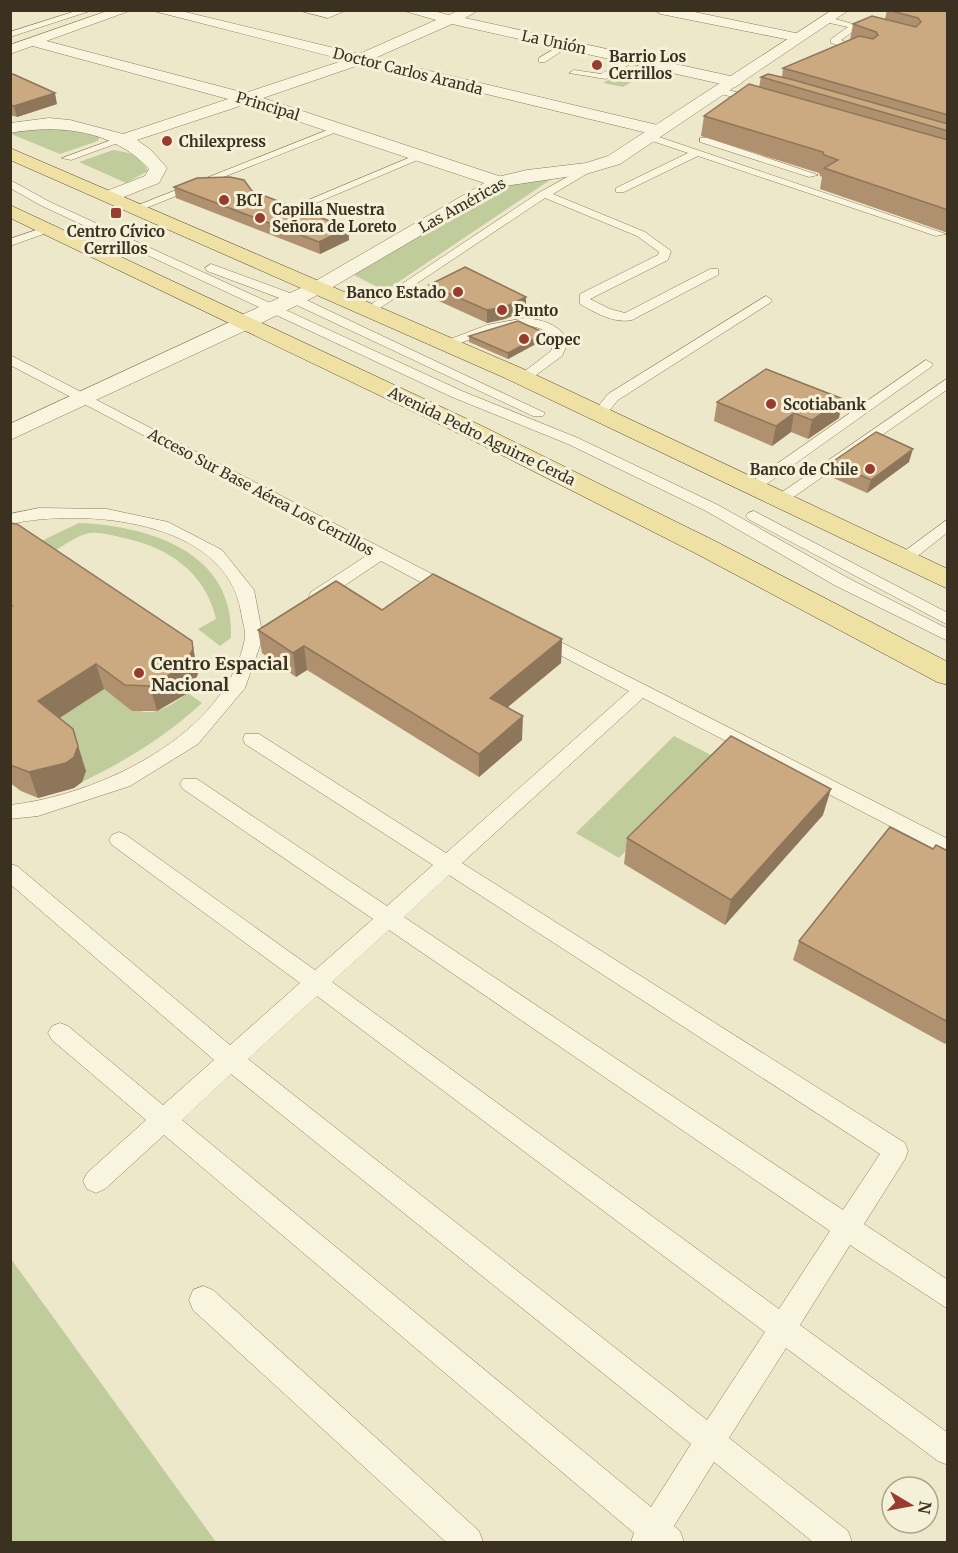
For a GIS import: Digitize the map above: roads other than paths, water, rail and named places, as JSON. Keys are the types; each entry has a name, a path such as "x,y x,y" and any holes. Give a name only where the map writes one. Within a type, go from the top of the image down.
{"main road":[{"path":"10,153 447,343 948,580"},
{"name":"Avenida Pedro Aguirre Cerda","path":"10,211 602,495 948,675"}],"street":[{"path":"10,50 125,10"},
{"name":"Doctor Carlos Aranda","path":"157,10 663,132"},
{"name":"La Unión","path":"408,10 735,82"},
{"path":"121,140 361,59 472,10"},
{"path":"661,10 800,38"},
{"name":"Las Américas","path":"10,433 320,287 499,182 529,174 589,168 614,160 663,132 842,10"},
{"name":"Principal","path":"34,42 245,99 499,182"},
{"path":"10,128 40,123 66,125 121,140 152,159 158,168 156,177 111,196"}],"lane":[{"path":"10,35 89,10"},
{"path":"301,10 328,15 343,10"},
{"path":"828,20 889,34"},
{"path":"856,26 834,41 868,53"},
{"path":"542,60 567,45"},
{"path":"574,73 599,78 633,59"},
{"path":"735,82 752,85"},
{"path":"720,91 776,106"},
{"path":"137,208 339,129"},
{"path":"663,132 699,152 940,234"},
{"path":"697,137 813,175"},
{"path":"67,158 121,140"},
{"path":"620,190 699,152"},
{"path":"305,204 422,156"},
{"path":"370,309 544,194 589,168"},
{"path":"10,174 155,244 294,299 726,502 948,620"},
{"path":"156,177 185,189"},
{"path":"10,183 46,204 458,394 551,431 605,456 712,508 842,582 948,636"},
{"path":"544,194 640,234 665,251 664,257 585,297 584,302 592,306 619,317 627,317 714,272"},
{"path":"10,243 48,229"},
{"path":"599,414 613,397 766,300"},
{"path":"447,343 476,331 506,324 547,324 557,330 562,340 557,353 523,378"},
{"name":"Acceso Sur Base Aérea Los Cerrillos","path":"10,359 84,400 468,600"},
{"path":"753,487 926,363"},
{"path":"780,500 948,382"},
{"path":"10,519 39,513 107,514 168,527 216,553 246,590 254,637 236,688 190,739 123,781 38,809 10,812"},
{"path":"904,559 948,524"},
{"path":"303,605 380,554"},
{"path":"254,637 274,624"},
{"path":"519,627 948,848"},
{"path":"96,1181 641,690"},
{"path":"60,1032 656,1538 710,1442 896,1151 252,739"},
{"path":"190,784 386,919 948,1296"},
{"path":"118,840 316,983 948,1450"},
{"path":"10,872 230,1059 837,1542"},
{"path":"203,1300 468,1542"}],"place":[{"name":"Barrio Los Cerrillos","path":"597,65"},
{"name":"Chilexpress","path":"167,141"},
{"name":"BCI","path":"224,200"},
{"name":"Centro Cívico Cerrillos","path":"116,213"},
{"name":"Capilla Nuestra Señora de Loreto","path":"260,218"},
{"name":"Banco Estado","path":"458,292"},
{"name":"Punto","path":"502,310"},
{"name":"Copec","path":"524,339"},
{"name":"Scotiabank","path":"771,404"},
{"name":"Banco de Chile","path":"870,469"},
{"name":"Centro Espacial Nacional","path":"139,673"}]}
